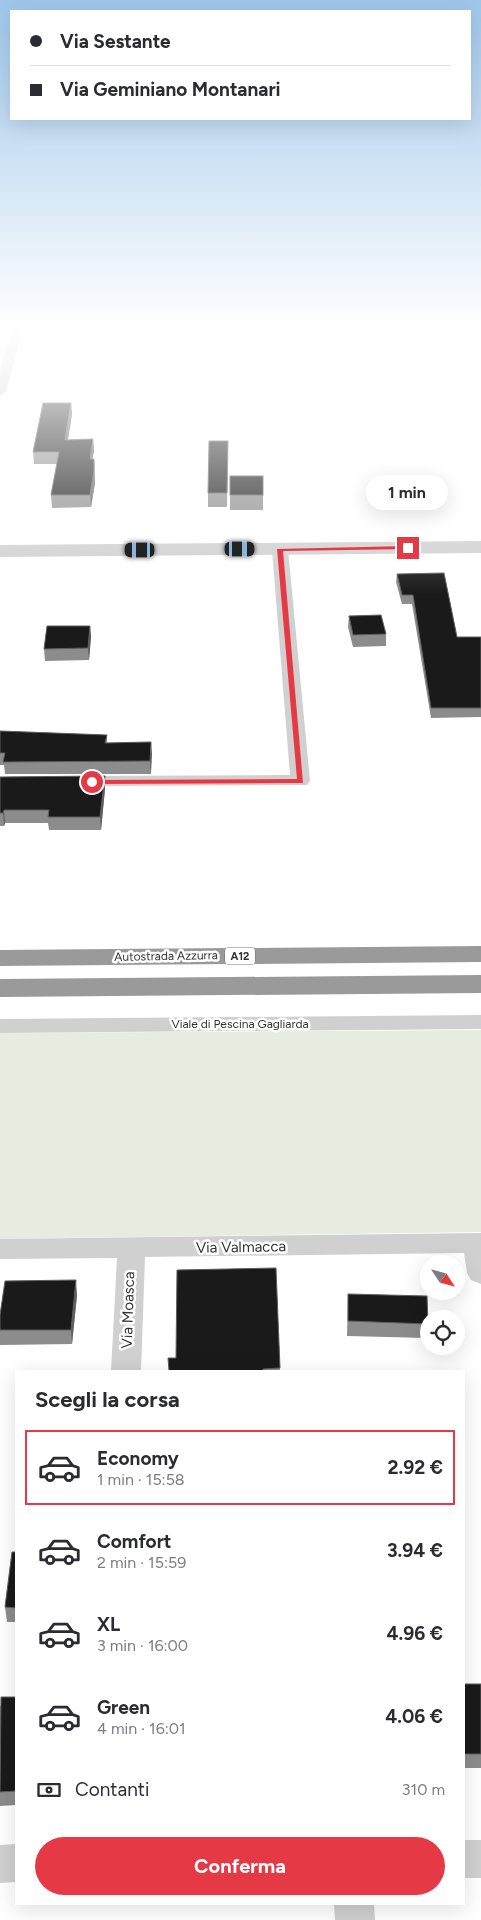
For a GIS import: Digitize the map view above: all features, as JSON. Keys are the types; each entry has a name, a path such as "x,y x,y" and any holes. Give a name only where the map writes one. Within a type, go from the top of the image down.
{"highway":[{"name":"Autostrada Azzurra","path":"0,958 481,954"},
{"path":"0,988 481,984"}],"street":[{"path":"0,551 481,548"},
{"path":"58,782 300,782 280,549"},
{"name":"Viale di Pescina Gagliarda","path":"0,1026 481,1022"},
{"path":"479,1243 481,1273"},
{"name":"Via Valmacca","path":"0,1250 479,1243"},
{"name":"Via Moasca","path":"126,1370 131,1249"},
{"path":"465,1859 481,1858"},
{"path":"0,1864 15,1863"},
{"path":"354,1905 355,1920"}],"shaded area":[{"path":"481,1030 481,1232 0,1239 0,1033"}],"building":[{"path":"40,416 69,416 65,440 93,439 90,459 94,459 94,470 90,495 51,495 59,452 33,452"},
{"path":"209,441 228,441 227,493 208,493"},
{"path":"230,476 263,476 263,495 230,495"},
{"path":"444,573 457,637 481,637 481,708 431,708 413,595 402,595 397,574"},
{"path":"381,615 386,634 353,635 349,616"},
{"path":"47,626 90,626 88,648 44,649"},
{"path":"0,731 107,735 105,743 151,742 150,761 3,762 5,753 0,753"},
{"path":"105,776 100,817 48,817 49,810 4,810 3,813 0,813 0,777"},
{"path":"276,1268 280,1368 263,1370 169,1370 168,1358 176,1358 177,1270"},
{"path":"76,1280 71,1330 0,1330 0,1315 5,1281"},
{"path":"348,1294 420,1296 420,1300 427,1300 428,1310 420,1310 420,1324 348,1321"},
{"path":"12,1552 15,1552 15,1608 5,1607"},
{"path":"465,1684 481,1684 481,1754 465,1754"},
{"path":"1,1697 15,1697 15,1791 0,1792"}],"route":[{"path":"92,782 300,782 280,549 408,548"}]}
